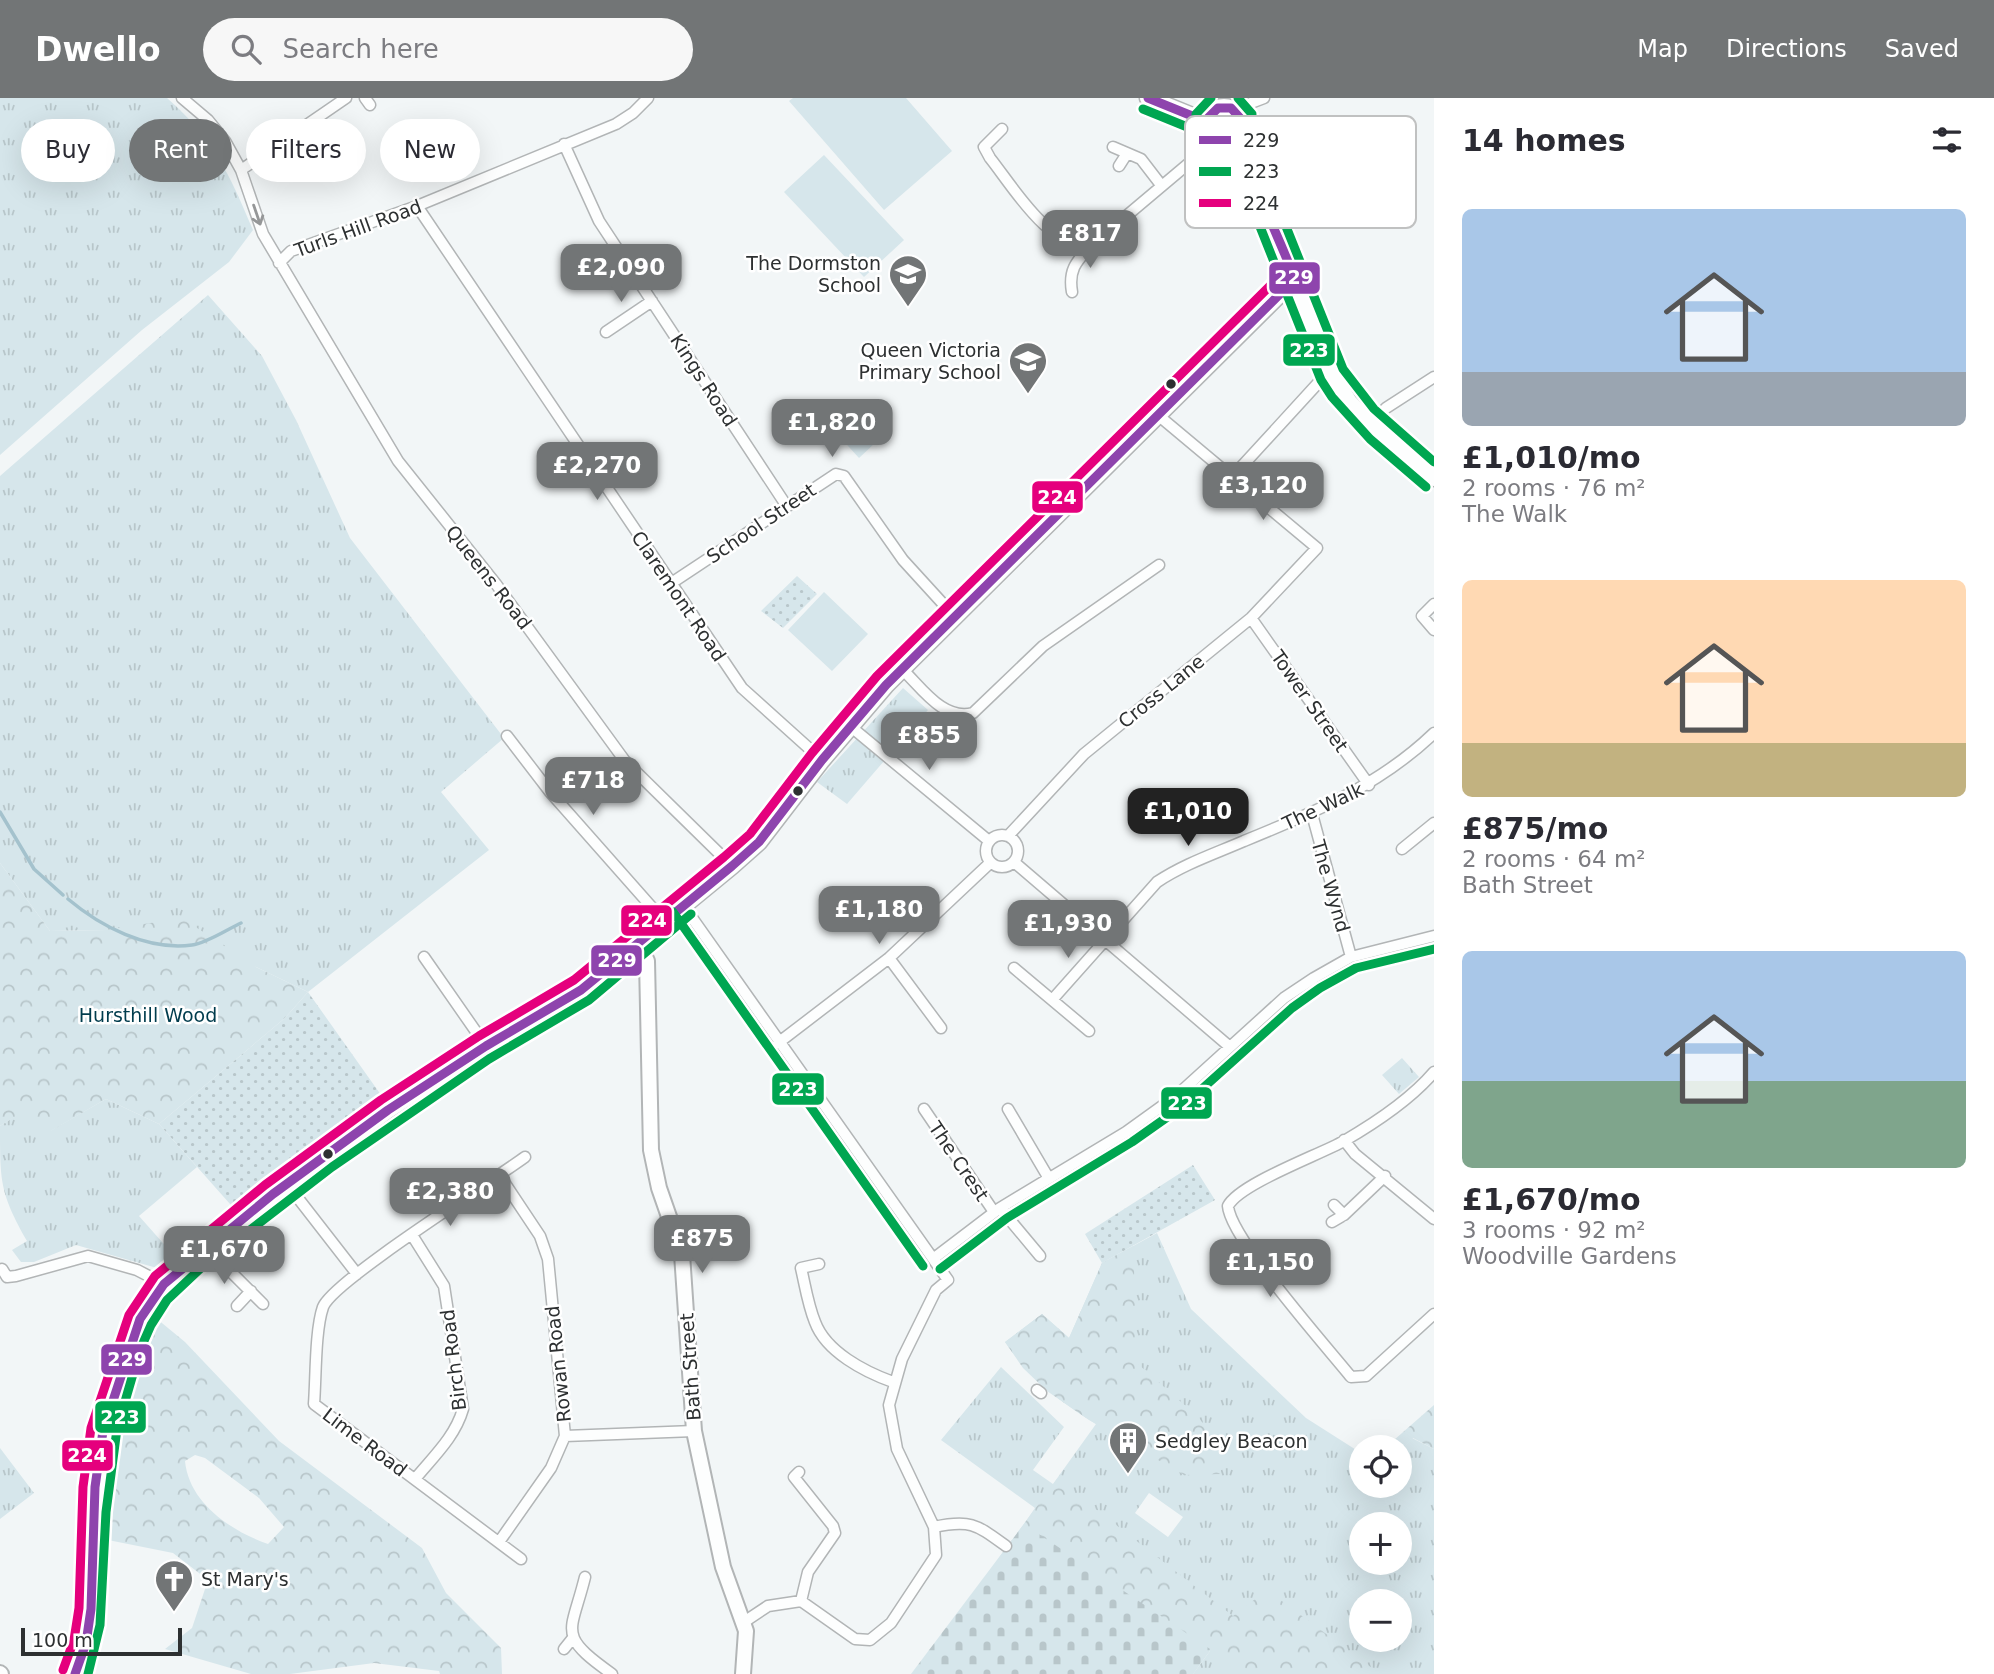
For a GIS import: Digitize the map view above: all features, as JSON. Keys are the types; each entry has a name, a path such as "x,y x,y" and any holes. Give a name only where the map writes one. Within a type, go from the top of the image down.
{"main road":[{"path":"1148,98 1185,117"},
{"path":"1213,116 1213,111 1231,106"},
{"path":"1274,228 1330,370 1349,402 1370,424 1434,478"},
{"path":"75,1674 86,1643 91,1609 95,1488 103,1431 122,1366 140,1319 164,1284 287,1184 388,1110 486,1046 582,990 732,866 759,842 850,726 902,669 1295,279"}],"street":[{"name":"Queens Road","path":"182,98 208,120 225,141 241,170 263,234 398,461 496,584 625,761 732,866"},
{"path":"241,170 346,98"},
{"name":"Turls Hill Road","path":"279,263 291,251 417,206 616,124 633,113 648,98"},
{"path":"1231,106 1243,106 1264,98"},
{"path":"1002,129 984,147 990,158 1050,232 1079,246 1093,244"},
{"name":"Kings Road","path":"564,144 599,221 786,505"},
{"path":"1113,148 1141,159 1161,185"},
{"path":"1119,166 1126,155"},
{"path":"1072,292 1070,277 1073,265 1093,244 1185,166"},
{"name":"Claremont Road","path":"417,206 742,688 822,760"},
{"path":"606,332 652,301"},
{"path":"1159,416 1231,478 1330,370"},
{"path":"1370,424 1386,408 1434,377"},
{"name":"School Street","path":"670,584 836,474 844,476 902,560 955,617"},
{"name":"Cross Lane","path":"1008,836 1084,754 1251,618 1317,548 1231,478"},
{"path":"902,669 945,710 961,716 973,713 1043,646 1159,565"},
{"path":"1434,604 1422,616 1434,630"},
{"name":"Tower Street","path":"1251,618 1369,785"},
{"path":"850,726 989,841"},
{"path":"506,736 550,792 664,921"},
{"name":"The Walk","path":"1052,1000 1157,882 1177,869 1311,814 1369,785 1433,738"},
{"name":"The Wynd","path":"1311,814 1352,957"},
{"path":"1402,849 1434,824"},
{"path":"998,836 1008,836 1018,850 1014,862 1002,867 990,863 985,852 989,841 998,836"},
{"path":"1014,862 1230,1047"},
{"path":"778,1043 889,958 990,863"},
{"path":"683,905 948,1280 937,1289 893,1382 889,1405 897,1449 934,1527 937,1546 932,1565 891,1623 877,1637 862,1642 801,1601 768,1606 744,1622 743,1674"},
{"path":"933,1259 997,1210 1126,1132 1176,1096 1283,998 1352,957 1434,936"},
{"name":"Bath Street","path":"639,944 647,961 651,1150 659,1188 683,1264 694,1432 723,1567 744,1622"},
{"path":"424,957 486,1046"},
{"path":"889,958 941,1028"},
{"path":"1014,968 1089,1031"},
{"path":"1434,1072 1404,1099 1345,1140 1243,1191 1231,1199 1228,1206 1228,1213 1241,1236 1351,1377 1366,1376 1434,1314"},
{"name":"The Crest","path":"924,1109 997,1210 1040,1256"},
{"path":"1009,1109 1048,1178"},
{"path":"1345,1140 1355,1154 1434,1219"},
{"path":"287,1184 357,1274 525,1157"},
{"name":"Rowan Road","path":"500,1176 540,1236 548,1259 565,1436 694,1432"},
{"path":"1332,1222 1344,1215 1385,1176"},
{"path":"1334,1205 1344,1215"},
{"name":"Birch Road","path":"412,1235 444,1286 463,1409 450,1438 415,1479"},
{"path":"207,1248 263,1304"},
{"path":"2,1269 7,1277 16,1276 88,1256 111,1260 164,1284"},
{"path":"819,1264 801,1268 815,1324 841,1353 872,1374 893,1382"},
{"name":"Lime Road","path":"357,1274 324,1305 314,1404 522,1559"},
{"path":"237,1306 251,1291"},
{"path":"499,1542 551,1468 565,1436"},
{"path":"799,1472 794,1477 833,1526 835,1533 808,1572 801,1601"},
{"path":"934,1527 960,1521 970,1522 1006,1546"},
{"path":"587,1585 569,1627 572,1639 612,1674"},
{"path":"564,1649 572,1639"}],"green space":[{"path":"0,98 167,98 189,119 129,119 129,182 231,182 253,230 229,262 142,330 0,455"},
{"path":"793,98 906,98 952,151 884,210 789,101"},
{"path":"824,155 904,240 864,277 784,192"},
{"path":"208,295 262,356 296,420 350,538 504,738 441,792 489,850 308,992 256,967 106,930 50,931 0,863 0,476"},
{"path":"845,411 875,443 859,458 829,425"},
{"path":"797,576 817,594 783,628 761,611"},
{"path":"824,592 868,634 832,671 788,630"},
{"path":"903,688 928,710 847,804 817,782"},
{"name":"Hursthill Wood","path":"0,863 50,931 106,930 182,918 256,967 308,992 285,1018 159,1124 106,1099 49,1132 29,1108 0,1126"},
{"path":"308,992 386,1102 238,1213 159,1124 285,1018"},
{"path":"1402,1058 1419,1077 1399,1094 1382,1075"},
{"path":"106,1099 159,1124 197,1167 139,1216 178,1260 164,1270 76,1245 34,1262 21,1262 12,1250 27,1241 11,1211 3,1186 0,1126 29,1107 50,1131"},
{"path":"1193,1165 1215,1200 1102,1263 1085,1234"},
{"path":"1157,1233 1191,1309 1306,1418 1349,1445 1349,1498 1412,1498 1412,1438 1434,1449 1434,1674 1193,1674 1210,1651 1024,1524 1035,1508 941,1440 1001,1367 1064,1427 1033,1470 1053,1484 1096,1424 1046,1388 1005,1342 1042,1314 1069,1338 1102,1263","holes":["1149,1493 1183,1517 1168,1537 1135,1513"]},
{"path":"1133,1246 1138,1364 1196,1415 1220,1443 1221,1474 1184,1475 1089,1420 1047,1391 1023,1368 1005,1342 1042,1314 1069,1338 1102,1263"},
{"path":"151,1314 185,1342 279,1441 422,1548 446,1593 501,1648 502,1674 440,1674 439,1671 374,1663 290,1674 251,1674 165,1649 192,1628 208,1580 173,1553 108,1540 101,1484 118,1406","holes":["195,1455 205,1458 259,1498 284,1527 268,1544 227,1523 214,1513 194,1490 185,1461"]},
{"path":"1434,1405 1434,1449 1412,1439 1412,1435 1400,1435"},
{"path":"0,1448 34,1493 0,1519"},
{"path":"1057,1479 1233,1616 1267,1590 1380,1674 1243,1674 1210,1651 1193,1674 1142,1674 998,1559"},
{"path":"1024,1524 1210,1649 1193,1674 911,1674"}],"waterway":[{"path":"0,812 34,869 63,895"},
{"path":"68,899 109,927 158,944 198,944 241,923"}],"transit line":[{"name":"229","path":"1148,98 1192,116"},
{"name":"223","path":"1196,116 1211,98"},
{"name":"223","path":"1238,98 1252,116"},
{"name":"229","path":"1218,108 1231,108 1238,116"},
{"name":"229","path":"1210,116 1218,108"},
{"name":"223","path":"1143,109 1185,126"},
{"name":"223","path":"1261,228 1321,380 1332,397 1370,439 1426,487"},
{"name":"229","path":"1273,228 1285,256"},
{"name":"229","path":"1274,228 1285,256"},
{"name":"223","path":"1287,228 1343,369 1374,409 1434,462"},
{"name":"229","path":"1285,256 1295,279 1288,263 1285,256"},
{"name":"224","path":"63,1670 74,1640 79,1608 83,1487 91,1428 129,1315 155,1276 265,1185 381,1100 479,1036 574,980 750,834 812,753 877,676 1286,270"},
{"name":"229","path":"75,1674 86,1643 91,1609 95,1487 103,1431 140,1319 164,1284 273,1194 388,1110 486,1046 581,990 732,866 759,842 822,760 886,685 1295,279"},
{"name":"223","path":"673,912 923,1266"},
{"name":"223","path":"88,1674 100,1625 106,1512 117,1429 140,1350 151,1325 167,1300 202,1267 332,1167 489,1059 589,1000 691,914"},
{"name":"223","path":"940,1269 1007,1218 1132,1142 1183,1106 1292,1008 1320,988 1356,968 1434,949"}],"place":[{"name":"The Dormston School","path":"908,308"},
{"name":"Queen Victoria Primary School","path":"1028,395"},
{"name":"Sedgley Beacon","path":"1128,1475"},
{"name":"St Mary's","path":"174,1613"}]}
